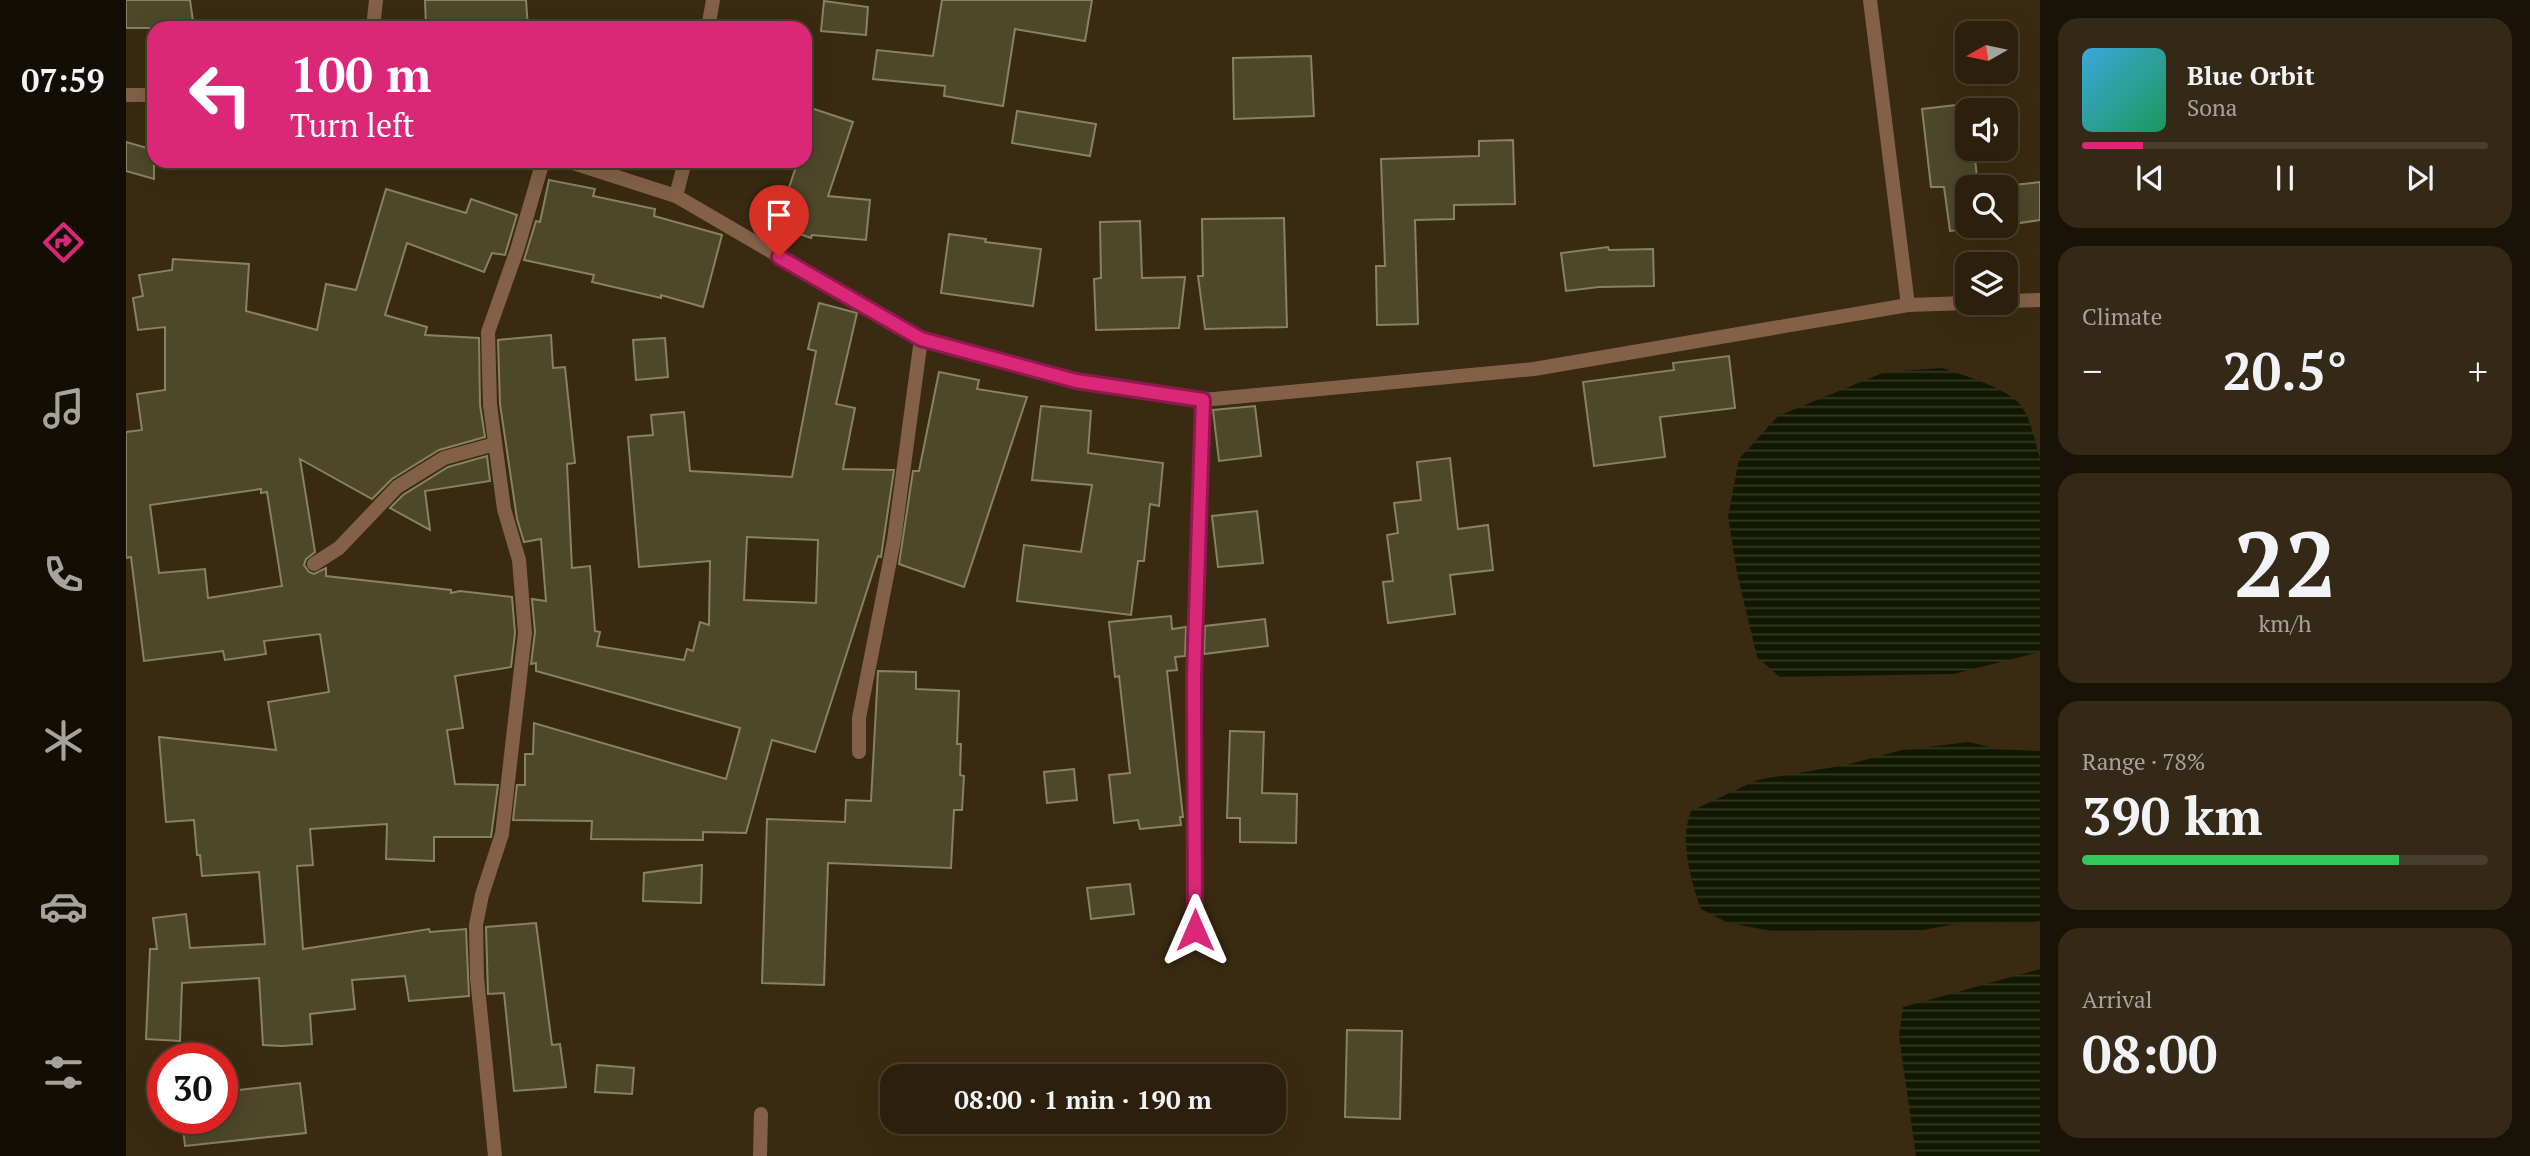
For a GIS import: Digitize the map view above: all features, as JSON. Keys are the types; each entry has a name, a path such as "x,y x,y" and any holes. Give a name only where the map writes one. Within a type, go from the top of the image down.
{"street":[{"path":"374,21 376,0"},
{"path":"709,21 713,0"},
{"path":"1870,0 1908,305"},
{"path":"126,94 147,95"},
{"path":"495,1156 477,978 476,925 482,895 502,834 524,633 519,560 504,509 489,405 488,332 517,250 541,168"},
{"path":"588,168 676,196 921,339 1076,381 1203,400 1534,369 1908,305 1955,303"},
{"path":"676,196 683,168"},
{"path":"2018,301 2040,300"},
{"path":"859,752 859,718 894,540 921,339"},
{"path":"1195,930 1194,676 1203,400"},
{"path":"314,564 339,548 397,487 444,458 495,444"},
{"path":"760,1156 761,1114"}],"shaded area":[{"path":"1943,368 1986,383 2007,394 2022,407 2031,426 2040,459 2040,652 1954,674 1780,677 1757,657 1737,573 1728,517 1739,459 1778,416 1885,372"},
{"path":"1969,742 1997,749 2040,751 2040,921 1956,924 1923,930 1772,931 1728,923 1701,909 1690,874 1686,847 1691,811 1757,780 1846,765 1902,750"},
{"path":"2040,969 2040,1156 1916,1156 1899,1036 1903,1007"}],"building":[{"path":"126,0 190,0 193,21 147,21 147,28 126,28"},
{"path":"425,0 526,0 528,21 426,21"},
{"path":"942,0 1092,0 1085,41 1015,29 1003,106 944,96 945,86 873,79 877,50 933,56"},
{"path":"824,1 868,7 866,35 821,31"},
{"path":"1311,56 1314,116 1234,119 1233,58"},
{"path":"1955,105 1955,161 1975,161 1977,175 1955,175 1955,230 1950,231 1944,187 1931,187 1922,109"},
{"path":"812,108 853,122 828,196 870,200 866,240 812,235 811,238 776,226 796,168 812,168"},
{"path":"1017,111 1096,124 1090,156 1012,143"},
{"path":"1513,140 1515,204 1454,205 1454,219 1415,220 1418,324 1377,325 1376,266 1385,266 1381,159 1479,156 1479,141"},
{"path":"126,142 147,148 147,168 154,168 154,179 126,171"},
{"path":"549,180 595,189 593,196 655,209 654,216 722,235 703,307 661,295 661,298 592,282 594,275 524,260 536,221 540,222"},
{"path":"2040,182 2040,220 2018,223 2018,184"},
{"path":"386,189 466,213 471,199 517,215 505,255 492,253 484,272 407,243 385,315 427,327 425,335 479,338 480,405 485,437 439,450 392,479 372,499 300,459 315,552 306,559 304,565 309,572 314,574 326,568 326,576 451,590 451,593 460,591 512,597 515,633 511,667 455,676 463,728 447,730 455,784 498,785 491,837 434,837 434,861 386,859 387,824 310,829 313,865 297,866 303,949 429,929 430,932 466,929 469,996 409,1001 405,976 352,980 355,1009 310,1014 312,1044 282,1046 263,1045 259,978 182,983 180,1041 146,1039 150,949 157,949 153,918 186,914 190,948 265,944 259,872 202,876 194,820 166,822 159,737 276,750 268,702 329,692 320,634 264,641 266,654 225,660 223,651 144,661 131,557 126,558 126,432 142,430 137,394 165,390 165,327 138,330 133,298 143,296 139,275 172,270 173,259 249,264 246,311 317,330 326,284 356,290","holes":["261,489 261,493 267,492 282,586 208,598 205,569 159,573 150,505"]},
{"path":"1284,218 1287,327 1205,329 1198,276 1203,276 1202,219"},
{"path":"1140,221 1142,278 1185,277 1179,328 1096,330 1094,279 1101,278 1100,222"},
{"path":"949,234 986,239 985,242 1041,249 1033,306 941,293"},
{"path":"1608,247 1609,250 1653,249 1654,286 1599,287 1566,291 1561,253"},
{"path":"819,303 857,313 836,404 855,408 843,469 894,470 881,557 878,556 815,752 772,740 746,833 703,832 703,840 591,839 592,821 513,820 517,785 525,785 525,754 533,754 534,723 726,779 740,728 536,671 536,663 531,664 535,632 532,599 546,601 541,539 524,542 517,519 500,404 498,340 551,335 553,368 565,367 575,463 567,464 572,568 590,566 595,631 600,632 597,646 684,660 687,649 693,651 700,622 709,625 710,561 639,567 628,437 653,435 651,415 684,412 690,471 792,477 816,351 808,349","holes":["747,537 818,540 816,603 744,600"]},
{"path":"665,338 668,377 636,380 633,340"},
{"path":"1729,356 1735,408 1660,417 1665,457 1594,466 1583,382 1674,370 1673,363"},
{"path":"939,372 979,380 977,389 1027,397 964,587 899,564 913,471 919,471"},
{"path":"1041,406 1091,411 1088,453 1163,463 1159,506 1150,504 1144,561 1138,561 1131,615 1017,601 1024,545 1081,552 1092,485 1032,480"},
{"path":"1255,406 1261,456 1219,461 1213,410"},
{"path":"487,456 490,481 425,491 430,530 390,508 403,495 448,467"},
{"path":"1450,458 1458,529 1488,525 1493,570 1450,575 1455,614 1388,623 1383,582 1393,581 1387,535 1398,533 1394,503 1421,500 1417,462"},
{"path":"1257,511 1263,563 1218,567 1212,516"},
{"path":"1171,616 1172,629 1186,627 1185,656 1175,657 1177,670 1167,671 1183,817 1180,817 1181,825 1140,829 1138,820 1114,823 1109,775 1130,773 1119,676 1115,677 1109,622"},
{"path":"1265,619 1268,646 1204,654 1205,626"},
{"path":"878,671 916,672 916,689 959,691 957,744 961,744 960,775 964,776 962,810 954,810 951,868 828,863 824,985 762,983 767,819 845,822 846,800 871,801"},
{"path":"1230,731 1264,732 1262,793 1297,794 1296,843 1240,842 1240,818 1227,818"},
{"path":"1074,769 1077,800 1047,803 1044,772"},
{"path":"702,865 701,903 643,901 644,873"},
{"path":"1130,884 1134,914 1091,919 1087,888"},
{"path":"536,923 552,1045 560,1044 566,1087 514,1091 504,993 488,994 486,927"},
{"path":"1347,1030 1402,1031 1400,1119 1345,1117"},
{"path":"597,1065 634,1068 632,1094 595,1092"},
{"path":"300,1083 306,1133 185,1146 184,1134 238,1134 238,1090"}],"route":[{"path":"779,257 921,339 1076,381 1203,400 1194,676 1195,930"}]}
